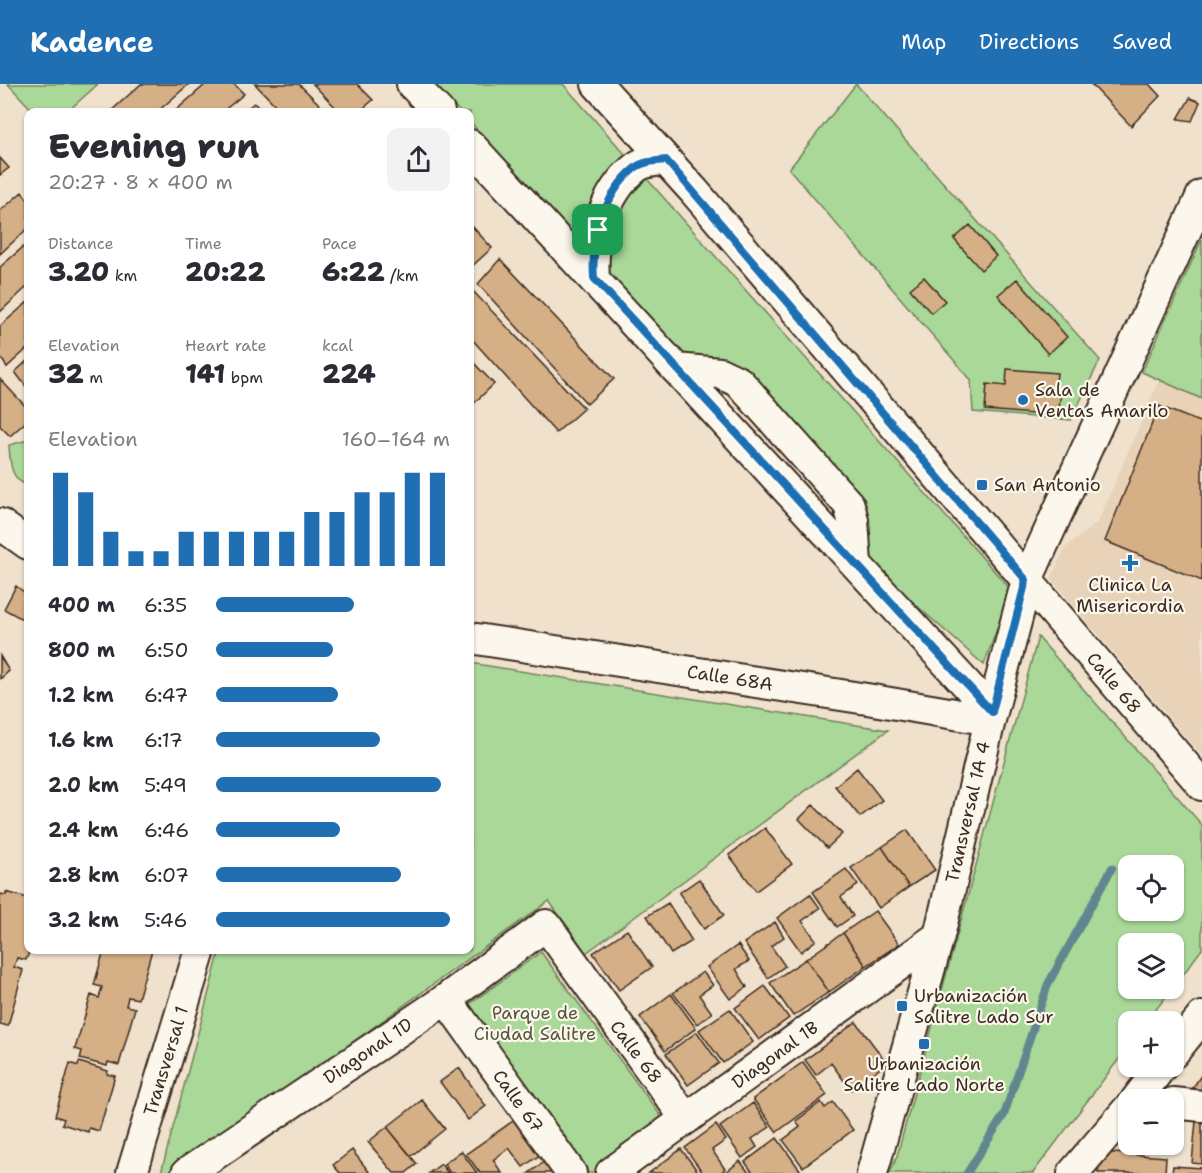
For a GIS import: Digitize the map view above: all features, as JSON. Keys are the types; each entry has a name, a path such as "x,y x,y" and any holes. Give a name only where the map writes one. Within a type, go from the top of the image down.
{"street":[{"path":"412,84 435,108"},
{"name":"Calle 68","path":"597,84 666,160 1202,785"},
{"path":"474,149 856,564 991,716"},
{"path":"594,278 593,246 614,194 636,166 666,160"},
{"name":"Transversal 1A 4","path":"872,1173 939,936 1026,580 1202,195"},
{"path":"0,524 24,541"},
{"name":"Calle 68A","path":"474,639 991,716"},
{"name":"Calle 68","path":"546,925 686,1119"},
{"name":"Diagonal 1D","path":"187,1173 446,999 546,925"},
{"name":"Diagonal 1B","path":"611,1173 939,936"},
{"name":"Transversal 1","path":"132,1173 199,954"},
{"name":"Calle 67","path":"446,999 571,1173"},
{"path":"1184,1039 1202,1017"},
{"path":"1144,1089 1154,1077"},
{"path":"1184,1104 1202,1106"},
{"path":"1073,1173 1118,1120"}],"shaded area":[{"name":"Clinica La Misericordia","path":"1159,380 1202,399 1202,756 1051,579 1065,548 1098,522"}],"green space":[{"path":"8,84 98,84 71,108 30,108"},
{"path":"434,84 563,84 1011,590 984,665 865,560 856,502 736,369 687,361 474,126 474,108 456,108"},
{"path":"856,84 1100,360 1071,420 973,412 971,380 789,169"},
{"path":"1202,239 1202,399 1142,372"},
{"path":"24,441 24,484 12,470 9,445"},
{"path":"1038,637 1202,825 1202,949 1184,973 1184,933 1118,933 1118,999 1164,999 1155,1011 1118,1011 1118,1060 1033,1173 890,1173 897,1156"},
{"path":"474,664 888,730 586,953 549,901 171,1173 161,1173 219,954 474,954"},
{"name":"Parque de Ciudad Salitre","path":"541,952 663,1119 592,1173 588,1173 464,1008"}],"building":[{"path":"141,84 189,84 162,108 114,108"},
{"path":"206,84 234,84 244,94 227,108 179,108"},
{"path":"255,84 299,84 323,108 278,108"},
{"path":"313,84 357,84 373,100 364,108 336,108"},
{"path":"1091,84 1149,84 1160,96 1131,126"},
{"path":"1190,98 1200,102 1192,121 1178,119"},
{"path":"254,103 259,108 248,108"},
{"path":"0,158 9,168 0,175"},
{"path":"22,192 24,195 24,232 0,254 0,211"},
{"path":"970,225 996,256 981,270 954,239"},
{"path":"474,228 492,248 474,264"},
{"path":"24,246 24,290 0,312 0,267"},
{"path":"500,259 614,379 587,404 478,284"},
{"path":"924,277 945,301 931,313 910,289"},
{"path":"1017,279 1067,337 1048,354 998,295"},
{"path":"474,292 584,408 556,433 474,341"},
{"path":"24,305 24,352 7,367 0,357 0,326"},
{"path":"474,363 494,384 474,403"},
{"path":"24,364 24,384 15,372"},
{"name":"Sala de Ventas Amarilo","path":"1007,369 1057,373 1055,390 1061,390 1058,416 985,410 987,384 1006,386"},
{"path":"0,379 24,405 24,424 10,436 0,426"},
{"path":"1159,406 1202,423 1202,581 1105,541"},
{"path":"16,586 24,592 24,620 4,609"},
{"path":"0,656 9,671 0,679"},
{"path":"857,768 882,800 860,817 835,786"},
{"path":"813,805 842,834 827,848 799,819"},
{"path":"765,828 792,864 756,891 729,855"},
{"path":"907,830 935,870 909,887 882,847"},
{"path":"882,847 909,887 879,908 851,868"},
{"path":"846,869 858,885 841,897 853,916 837,927 813,892"},
{"path":"699,879 724,915 704,929 679,893"},
{"path":"6,892 24,897 24,954 28,954 26,960 17,958 14,967 23,970 8,1026 0,1024 0,894 6,895"},
{"path":"810,894 820,908 802,921 816,940 801,952 777,918"},
{"path":"668,903 692,941 671,954 647,916"},
{"path":"875,911 899,944 866,966 843,933"},
{"path":"775,922 784,937 771,946 785,966 768,978 744,943"},
{"path":"627,930 652,967 619,990 593,953"},
{"path":"843,933 866,966 829,992 806,959"},
{"path":"738,945 749,961 736,969 747,987 730,999 707,967"},
{"path":"103,954 151,954 138,999 128,997 126,1006 135,1008 119,1065 108,1062 107,1066 80,1059 82,1051 75,1049 91,995 99,998 102,987 94,985"},
{"path":"806,959 829,992 793,1016 770,983"},
{"path":"703,972 713,985 699,995 712,1013 697,1024 673,993"},
{"path":"765,986 789,1018 759,1040 735,1008"},
{"path":"671,994 696,1028 665,1051 640,1017"},
{"path":"730,1009 753,1042 723,1063 699,1030"},
{"path":"856,1022 887,1063 851,1090 831,1063 816,1075 805,1060"},
{"path":"697,1032 719,1063 688,1085 666,1054"},
{"path":"79,1062 108,1071 107,1074 115,1076 99,1131 89,1128 88,1132 62,1124 64,1119 55,1116 70,1063 78,1066"},
{"path":"803,1062 827,1095 777,1132 753,1099"},
{"path":"459,1068 486,1106 468,1120 440,1082"},
{"path":"1202,1074 1202,1097 1187,1096"},
{"path":"422,1100 445,1129 411,1156 387,1127"},
{"path":"821,1102 825,1108 833,1102 853,1130 803,1167 783,1140 800,1127 796,1121"},
{"path":"753,1103 770,1127 752,1139 757,1147 742,1158 720,1127"},
{"path":"523,1114 548,1149 523,1167 509,1148 493,1160 502,1173 480,1173 466,1154"},
{"path":"1196,1121 1202,1122 1202,1164 1192,1163"},
{"path":"716,1125 726,1140 712,1150 725,1169 720,1173 703,1173 685,1148"},
{"path":"387,1127 417,1164 406,1173 394,1173 368,1142"},
{"path":"777,1138 800,1170 797,1173 753,1173 745,1162"},
{"path":"681,1149 699,1173 649,1173"},
{"path":"352,1150 370,1173 340,1173 333,1165"},
{"path":"461,1151 477,1173 450,1173 444,1164"},
{"path":"1100,1152 1166,1157 1165,1173 1098,1173"},
{"path":"550,1158 561,1173 529,1173"},
{"path":"740,1161 749,1173 725,1173"},
{"path":"441,1164 448,1173 429,1173"},
{"path":"1173,1166 1202,1168 1202,1173 1172,1173"}],"waterway":[{"path":"967,1173 1004,1115 1048,984 1112,868"}],"place":[{"name":"Sala de Ventas Amarilo","path":"1023,400"},
{"name":"San Antonio","path":"982,485"},
{"name":"Clinica La Misericordia","path":"1130,563"},
{"name":"Urbanización Salitre Lado Sur","path":"902,1006"},
{"name":"Urbanización Salitre Lado Norte","path":"924,1044"}],"route":[{"path":"666,160 1026,580 992,712 594,278 592,257 598,230 614,194 636,166 646,162 666,160"}]}
